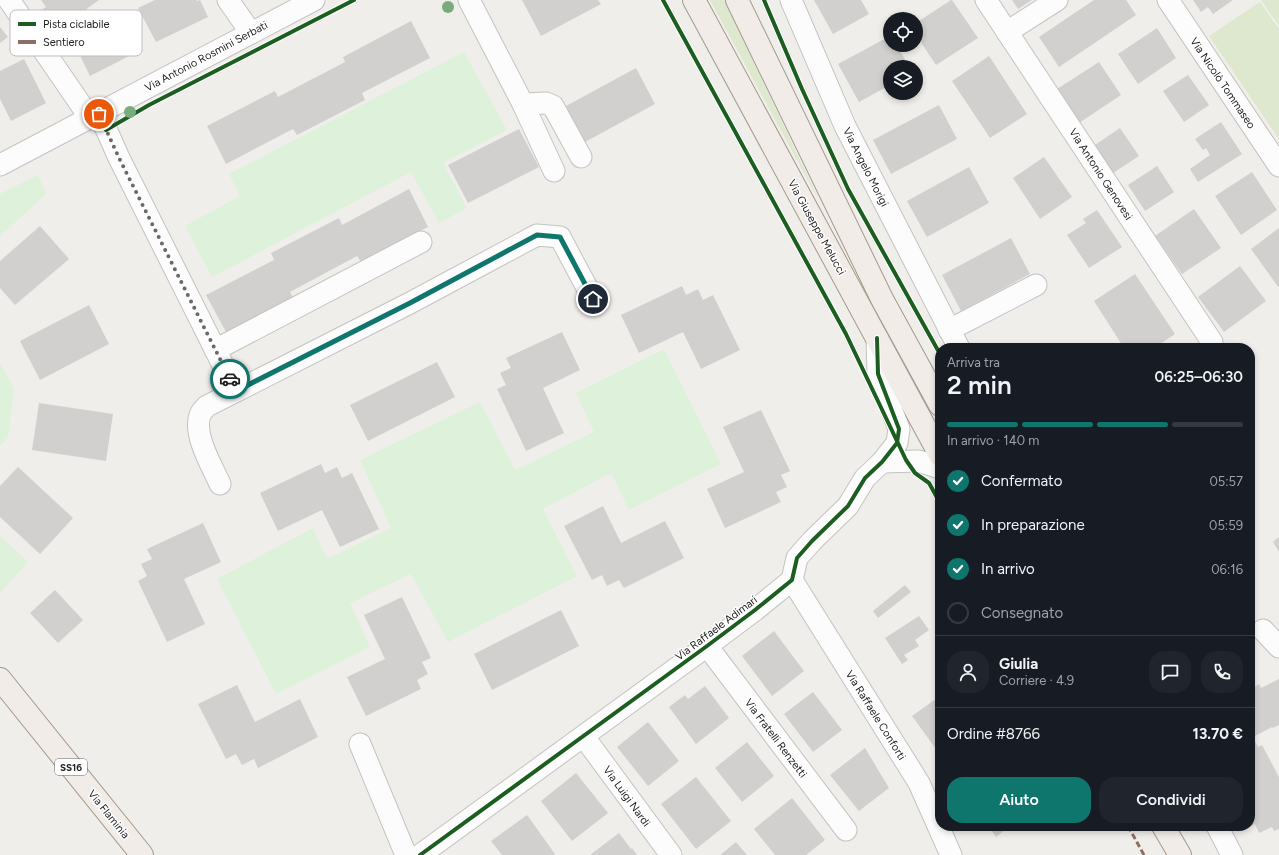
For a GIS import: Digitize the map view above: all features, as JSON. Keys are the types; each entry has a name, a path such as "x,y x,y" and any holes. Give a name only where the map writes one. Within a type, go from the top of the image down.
{"main road":[{"name":"Via Giuseppe Melucci","path":"694,0 935,446"},
{"path":"737,0 882,299 935,395"},
{"name":"Via Flaminia","path":"0,679 142,855"},
{"path":"1166,831 1180,855"}],"street":[{"path":"9,0 16,10"},
{"path":"228,0 251,33"},
{"name":"Via Antonio Rosmini Serbati","path":"0,166 314,0"},
{"path":"469,0 523,104 554,171"},
{"name":"Via Angelo Morigi","path":"791,0 845,126 956,343"},
{"name":"Via Antonio Genovesi","path":"986,0 1212,343"},
{"path":"1007,32 1057,0"},
{"name":"Via Nicolò Tommaseo","path":"1168,0 1279,166"},
{"path":"50,56 94,116 119,158 236,391"},
{"path":"523,104 546,103 553,106 581,157"},
{"path":"220,484 199,437 198,425 200,414 207,406 410,303 537,235 560,237 593,299"},
{"path":"215,350 421,242"},
{"path":"949,330 1036,285"},
{"path":"792,580 797,558 848,506 865,478 882,462 897,443 900,429 878,374 876,338"},
{"path":"882,462 919,460 935,466"},
{"name":"Via Raffaele Adimari","path":"420,855 584,737 707,646 792,580"},
{"name":"Via Raffaele Conforti","path":"792,580 919,783 935,819"},
{"path":"1263,630 1279,647"},
{"name":"Via Fratelli Renzetti","path":"707,646 846,830"},
{"name":"Via Luigi Nardi","path":"584,737 671,855"},
{"path":"360,744 406,855"},
{"name":"Via Raffaele Conforti","path":"940,831 951,855"},
{"path":"1220,831 1232,855"}],"green space":[{"path":"710,0 724,0 818,198 817,197"},
{"path":"1261,0 1279,0 1279,26"},
{"path":"1260,2 1279,29 1279,139 1209,36"},
{"path":"464,52 507,130 443,163 467,208 439,223 411,172 212,277 185,226 240,196 229,174"},
{"path":"38,175 46,194 0,236 0,194"},
{"path":"664,349 721,464 629,510 611,473 543,509 577,576 448,642 411,574 350,603 370,647 276,694 217,579 313,528 327,559 391,528 360,460 480,402 515,470 594,432 576,393"},
{"path":"0,363 14,389 8,437 0,446"},
{"path":"0,536 28,562 0,593"}],"building":[{"path":"41,0 99,0 85,10 44,10 46,7"},
{"path":"155,0 200,0 208,17 156,42 142,16 142,10 139,10 138,8"},
{"path":"522,0 598,0 601,4 541,36"},
{"path":"814,0 861,0 869,14 833,34"},
{"path":"952,0 978,38 936,65 923,46 923,18"},
{"path":"1012,0 1032,0 1018,9"},
{"path":"1094,0 1126,0 1136,15 1059,67 1039,37"},
{"path":"1193,0 1233,0 1213,14 1208,7 1201,12"},
{"path":"411,21 430,58 362,93 365,100 297,135 293,129 226,164 207,126 275,91 278,97 345,62 343,57"},
{"path":"0,27 8,37 0,43"},
{"path":"1157,28 1176,58 1138,84 1118,54"},
{"path":"883,40 883,52 901,52 905,60 883,60 883,89 859,102 838,64"},
{"path":"80,56 129,56 90,76"},
{"path":"989,56 1027,114 990,138 952,81"},
{"path":"24,59 46,103 11,121 0,99 0,71"},
{"path":"1099,62 1121,95 1079,123 1057,89"},
{"path":"636,68 655,104 585,142 566,106"},
{"path":"1188,75 1209,105 1184,122 1163,91"},
{"path":"939,105 957,139 891,174 873,140"},
{"path":"1221,122 1242,154 1198,182 1190,169 1210,155 1206,148 1203,150 1195,139"},
{"path":"1120,128 1139,156 1113,173 1095,145"},
{"path":"519,129 539,167 468,203 448,165"},
{"path":"1044,157 1072,197 1040,219 1013,178"},
{"path":"1157,166 1174,192 1145,211 1128,185"},
{"path":"969,167 989,203 927,237 907,201"},
{"path":"1252,172 1277,210 1241,235 1215,196"},
{"path":"409,189 428,227 361,262 357,256 290,292 293,297 226,332 206,295 274,260 271,253 339,218 342,225"},
{"path":"1194,209 1221,248 1182,274 1155,236"},
{"path":"1097,210 1122,247 1089,268 1067,235 1086,223 1083,219"},
{"path":"40,226 69,259 15,305 0,288 0,261"},
{"path":"1279,228 1279,288 1251,249"},
{"path":"1011,238 1030,274 961,311 942,275"},
{"path":"1240,266 1266,301 1224,332 1198,297"},
{"path":"1135,274 1175,334 1162,343 1121,343 1094,301"},
{"path":"682,286 686,295 698,289 703,300 713,295 740,350 701,369 683,332 639,353 621,315"},
{"path":"89,305 109,344 40,380 20,341"},
{"path":"562,332 580,370 543,388 564,433 526,451 497,389 506,385 500,373 511,368 506,358"},
{"path":"437,362 455,397 368,441 350,405"},
{"path":"39,403 113,414 106,461 32,450"},
{"path":"761,410 790,471 781,475 787,487 776,492 781,502 725,528 707,489 744,472 723,427"},
{"path":"321,464 325,473 337,467 342,478 352,473 379,529 340,547 322,510 278,531 260,493"},
{"path":"18,467 73,518 40,554 0,517 0,486"},
{"path":"603,506 621,543 665,521 684,558 624,588 619,580 607,586 602,575 592,580 564,526"},
{"path":"203,523 221,562 184,579 205,624 167,642 138,581 147,576 141,564 152,559 147,549"},
{"path":"1279,537 1279,552 1273,542"},
{"path":"905,585 911,592 878,618 873,611"},
{"path":"55,590 83,620 58,643 30,613"},
{"path":"402,597 431,658 422,662 428,674 417,680 421,689 366,716 347,677 385,659 364,615"},
{"path":"561,610 579,646 492,690 474,654"},
{"path":"919,616 929,630 915,640 919,646 904,655 908,660 902,664 885,638"},
{"path":"774,631 804,671 772,696 742,656"},
{"path":"1279,679 1279,725 1255,736 1255,687 1259,684 1261,688"},
{"path":"237,685 255,722 300,699 318,737 258,768 254,759 242,765 236,754 226,759 198,704"},
{"path":"705,686 729,718 696,744 669,707 685,695 688,699"},
{"path":"813,692 842,730 813,752 784,714"},
{"path":"935,700 935,748 912,716"},
{"path":"648,722 679,761 648,786 617,747"},
{"path":"747,742 774,776 742,802 715,768"},
{"path":"1255,742 1258,747 1262,745 1279,777 1279,829 1274,831 1272,827 1259,833 1255,824"},
{"path":"865,748 889,788 859,811 830,775"},
{"path":"576,773 608,813 572,841 541,801"},
{"path":"696,777 731,821 696,849 661,804"},
{"path":"792,798 825,840 806,855 775,855 754,829"},
{"path":"527,815 555,854 554,855 502,855 491,841"},
{"path":"992,831 1004,831 996,837"},
{"path":"619,833 637,855 590,855"},
{"path":"736,842 747,855 720,855"}],"marked path":[{"path":"1131,831 1144,855"}],"cycle path":[{"path":"106,130 149,105 354,0"},
{"path":"663,0 846,334 906,460 915,473 929,483 935,494"},
{"path":"764,0 802,89 848,189 935,345"},
{"path":"420,855 707,646 792,580 797,558 848,506 865,478 882,462 897,443 899,429 878,374 877,338"}],"way so far":[{"path":"99,114 119,158 230,379"}],"route":[{"path":"230,379 236,391 328,343 410,303 537,235 560,237 593,299"}]}
